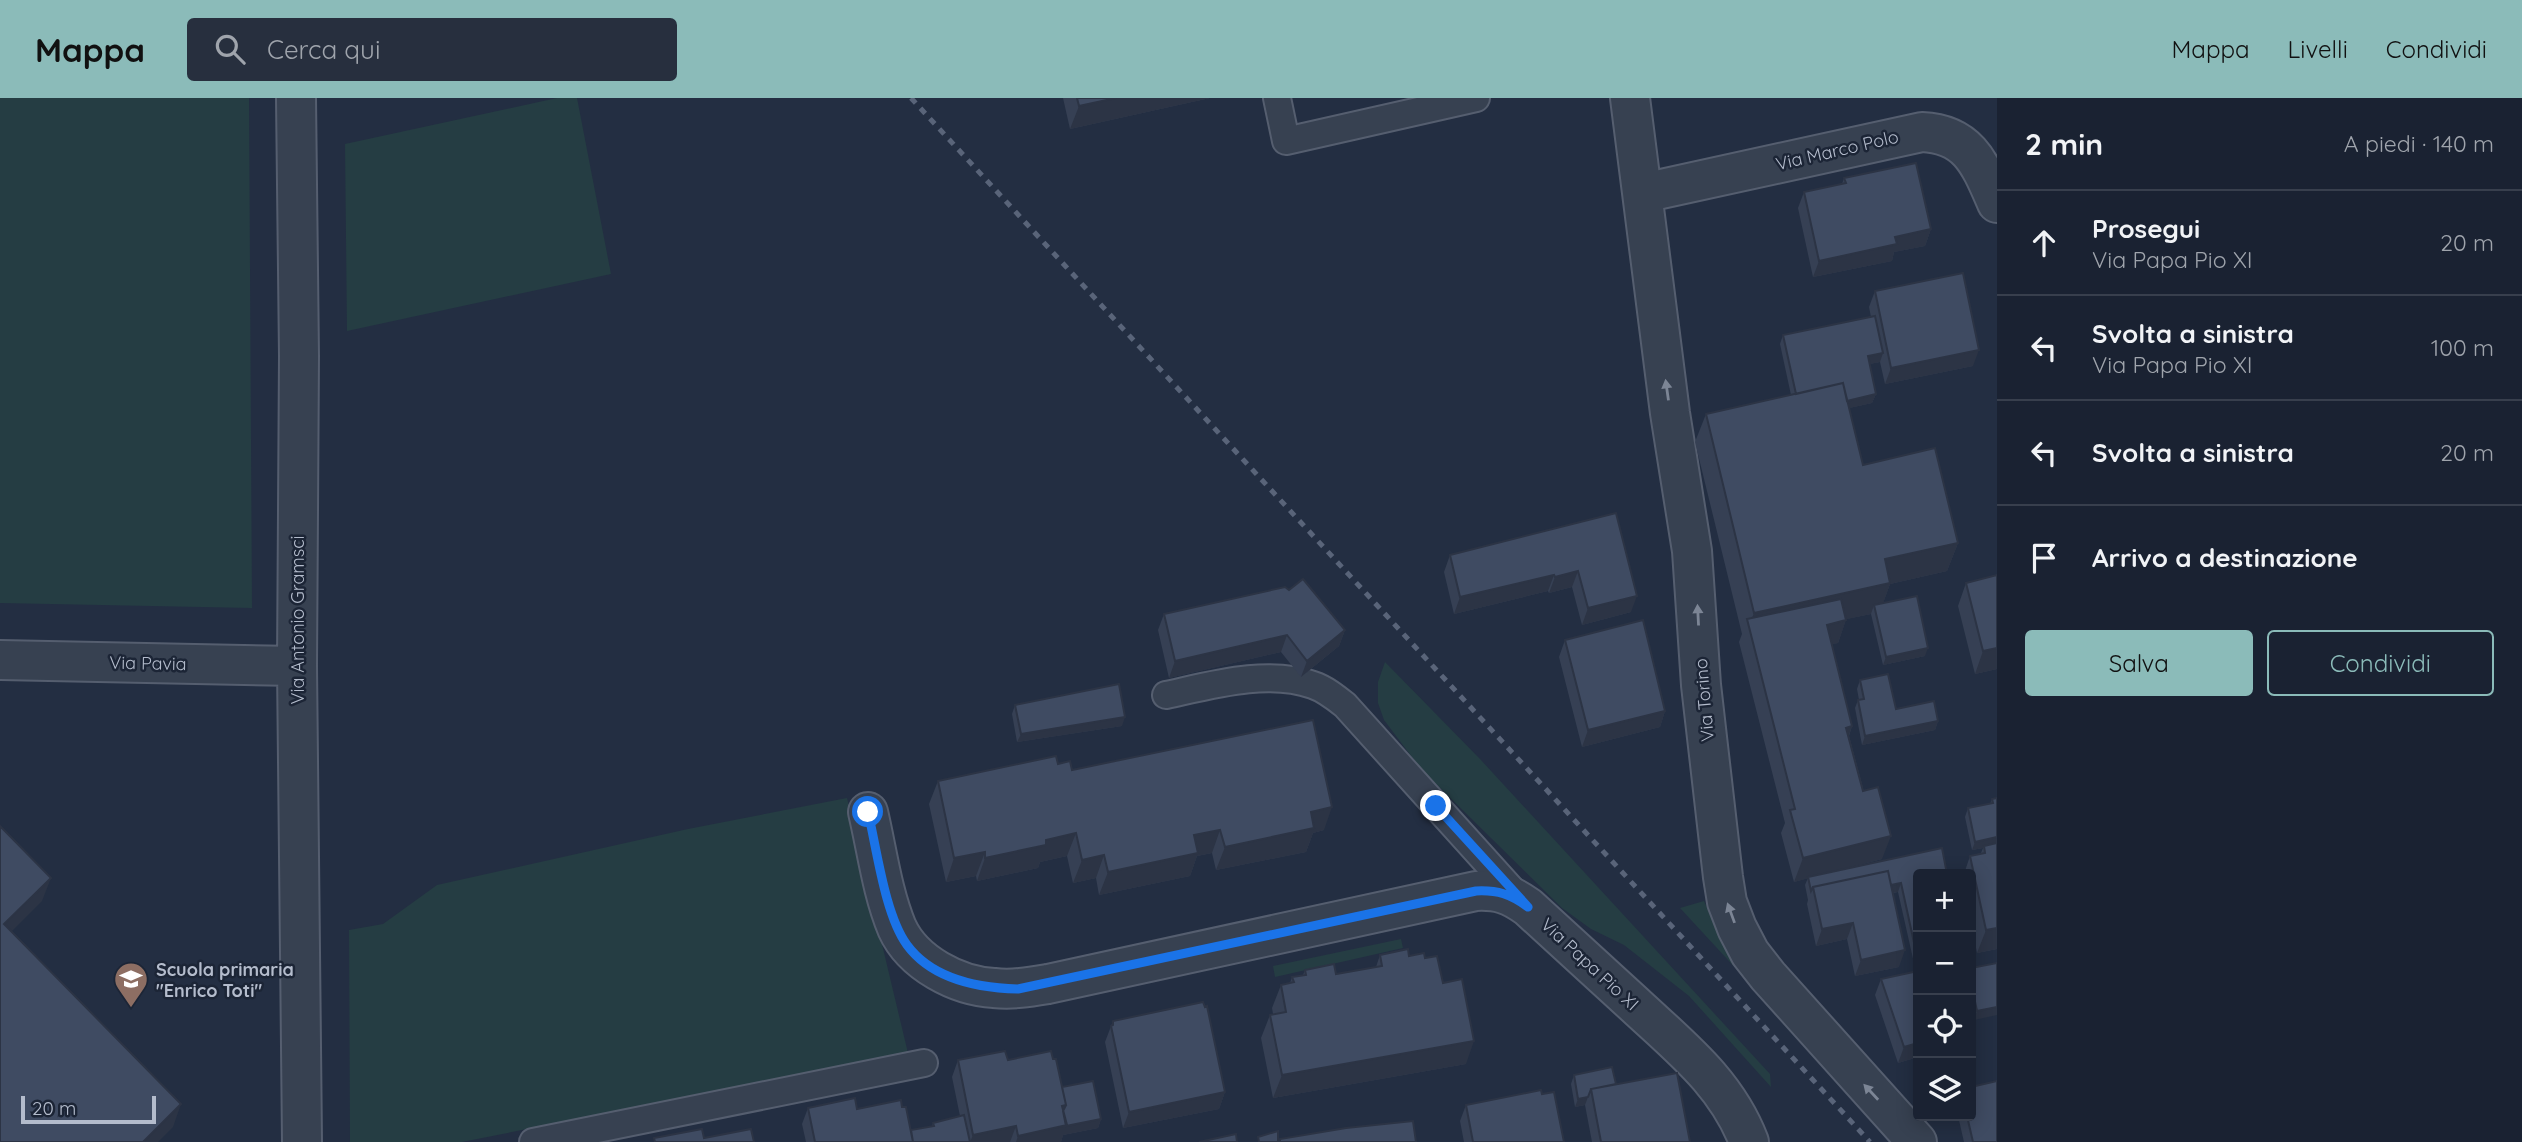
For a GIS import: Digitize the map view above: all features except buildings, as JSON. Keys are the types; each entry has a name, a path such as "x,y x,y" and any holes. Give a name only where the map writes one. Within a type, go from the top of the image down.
{"street":[{"name":"Via Antonio Gramsci","path":"296,98 299,356 297,666 302,1142"},
{"name":"Via Torino","path":"1630,98 1670,413 1692,551 1707,747 1727,902 1750,953 1768,976 1917,1142"},
{"name":"Via Marco Polo","path":"1643,194 1922,132 1941,133 1961,142 1976,159 1997,203"},
{"name":"Via Pavia","path":"0,660 297,666"},
{"name":"Via Papa Pio XI","path":"868,812 891,908 898,929 908,946 928,964 954,979 991,988 1018,989 1048,984 1476,891 1494,890 1510,894 1528,907 1685,1051 1720,1087 1739,1116 1749,1142"}],"lane":[{"path":"1277,98 1286,141 1476,98"},
{"path":"1167,695 1213,685 1287,678 1328,692 1345,705 1528,907"},
{"path":"534,1142 924,1063"}],"green space":[{"path":"0,98 249,98 252,608 0,603"},
{"path":"557,98 577,98 611,274 347,331 345,144"},
{"path":"1385,662 1480,759 1770,1074 1771,1087 1689,996 1624,945 1591,929 1562,908 1421,769 1384,720 1378,703 1378,682"},
{"path":"847,798 908,1053 462,1142 350,1142 349,930 383,924 437,885 688,829"},
{"path":"1704,901 1719,933 1896,1142 1680,908"},
{"path":"1401,939 1403,948 1275,977 1273,966"}],"railway":[{"path":"911,98 1870,1142"}],"place":[{"name":"Scuola primaria \"Enrico Toti\"","path":"131,1009"}],"route":[{"path":"868,812 891,908 898,929 908,946 928,964 954,979 991,988 1018,989 1476,891 1494,890 1510,894 1528,907 1436,806"}]}
